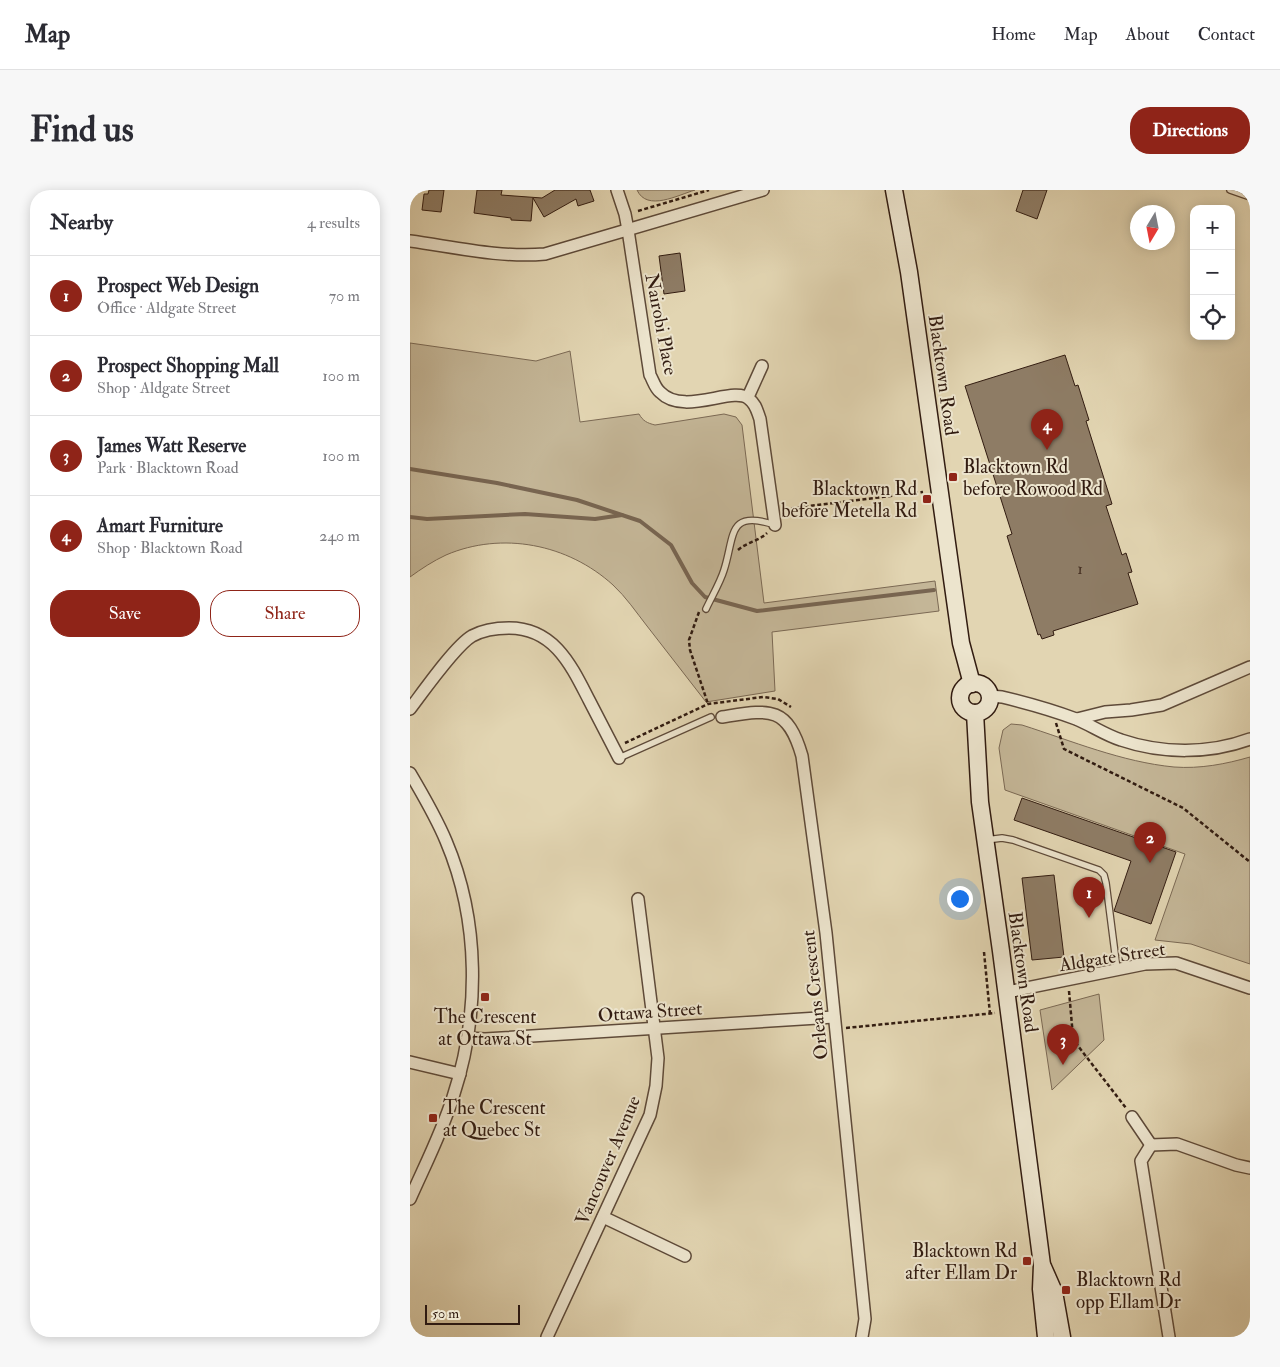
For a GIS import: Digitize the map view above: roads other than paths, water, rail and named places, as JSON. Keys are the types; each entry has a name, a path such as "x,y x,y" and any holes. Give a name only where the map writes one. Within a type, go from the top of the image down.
{"main road":[{"name":"Blacktown Road","path":"894,190 909,272 961,643 972,684"},
{"path":"977,683 986,687 990,696 990,702 985,710 975,713 966,710 961,702 961,693 972,684 977,683"},
{"name":"Blacktown Road","path":"975,713 980,802 1007,992 1042,1265 1041,1290 1046,1337"},
{"name":"Blacktown Road","path":"1042,1265 1054,1292 1062,1337"}],"street":[{"name":"Nairobi Place","path":"617,190 628,230 650,375 659,392 672,400 684,403 738,395 748,397"},
{"path":"410,241 503,254 526,256 545,254 763,190"},
{"path":"762,366 748,397 755,405 760,419 775,525"},
{"path":"410,709 458,648 472,636 498,628 518,628 538,634 567,659 617,753"},
{"path":"1077,719 1105,712 1162,705 1250,667"},
{"path":"990,696 1002,697 1077,719 1121,740 1172,749 1207,749 1250,739"},
{"name":"Orleans Crescent","path":"716,717 770,712 787,721 797,736 802,756 826,933 864,1320 862,1337"},
{"path":"410,773 432,811 458,875 469,924 472,957 472,1011 460,1074 447,1114 410,1199"},
{"name":"Vancouver Avenue","path":"547,1337 650,1115 656,1086 658,1058 638,899"},
{"name":"Aldgate Street","path":"1007,992 1145,964 1176,963 1250,988"},
{"name":"Ottawa Street","path":"468,1038 485,1039 655,1028 834,1023"},
{"path":"410,1062 460,1074"},
{"path":"1132,1117 1151,1145"},
{"path":"1151,1145 1177,1144 1236,1165 1250,1168"},
{"path":"1151,1145 1141,1162 1169,1337"},
{"path":"603,1217 685,1256"}],"lane":[{"path":"1230,190 1250,197"},
{"path":"706,609 724,572 733,534 738,524 746,520 758,519 775,525"},
{"path":"617,753 716,717"},
{"path":"985,840 1002,838 1013,840 1099,870 1104,875 1107,890 1117,969"}],"waterway":[{"path":"410,469 497,483 577,500 640,521 671,545 692,583 705,597 757,611 934,590"},
{"path":"410,517 427,519 525,514 595,519 622,515"}],"place":[{"name":"Amart Furniture","path":"1047,450"},
{"name":"Blacktown Rd before Rowood Rd","path":"953,477"},
{"name":"Blacktown Rd before Metella Rd","path":"927,499"},
{"name":"Prospect Shopping Mall","path":"1150,863"},
{"name":"Prospect Web Design","path":"1089,918"},
{"name":"The Crescent at Ottawa St","path":"485,997"},
{"name":"James Watt Reserve","path":"1063,1065"},
{"name":"The Crescent at Quebec St","path":"433,1118"},
{"name":"Blacktown Rd after Ellam Dr","path":"1027,1261"},
{"name":"Blacktown Rd opp Ellam Dr","path":"1066,1290"}]}
